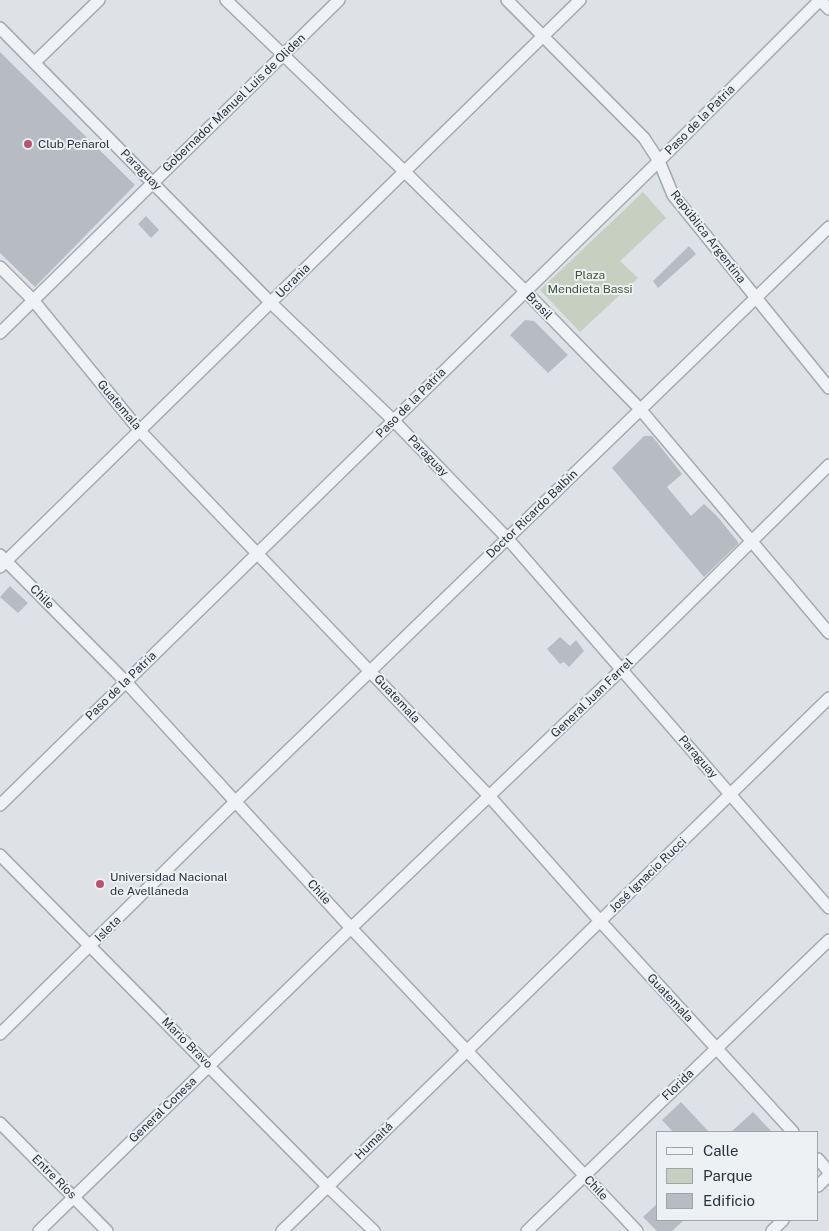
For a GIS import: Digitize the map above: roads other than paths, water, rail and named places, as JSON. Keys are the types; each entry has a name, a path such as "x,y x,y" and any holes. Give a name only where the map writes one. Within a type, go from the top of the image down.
{"street":[{"path":"35,62 99,0"},
{"name":"Brasil","path":"226,0 404,171 640,409 829,633"},
{"name":"Gobernador Manuel Luis de Oliden","path":"0,332 339,0"},
{"name":"República Argentina","path":"507,0 644,138 659,161 673,195 829,388"},
{"name":"Ucrania","path":"2,561 140,431 580,0"},
{"path":"820,0 829,9"},
{"name":"Paso de la Patria","path":"0,804 659,161 820,0"},
{"name":"Paraguay","path":"0,28 271,303 394,420 507,538 829,908"},
{"name":"Doctor Ricardo Balbín","path":"236,801 829,227"},
{"name":"Guatemala","path":"0,267 32,300 140,431 490,797 600,921 792,1131"},
{"name":"General Juan Farrel","path":"352,928 621,670 829,465"},
{"name":"Chile","path":"2,561 125,681 466,1051 637,1231"},
{"name":"José Ignacio Rucci","path":"466,1051 829,698"},
{"name":"Isleta","path":"0,1034 236,801"},
{"name":"Mario Bravo","path":"0,855 327,1186 374,1231"},
{"name":"General Conesa","path":"39,1231 352,928"},
{"name":"Florida","path":"527,1231 829,940"},
{"name":"Humaitá","path":"282,1231 466,1051"},
{"name":"Entre Ríos","path":"0,1123 108,1231"},
{"path":"819,1160 829,1173 819,1185"},
{"path":"772,1231 783,1221"}],"place":[{"name":"Club Peñarol","path":"28,144"},
{"name":"Universidad Nacional de Avellaneda","path":"100,884"}],"park label":[{"name":"Plaza Mendieta Bassi","path":"590,282"}]}
